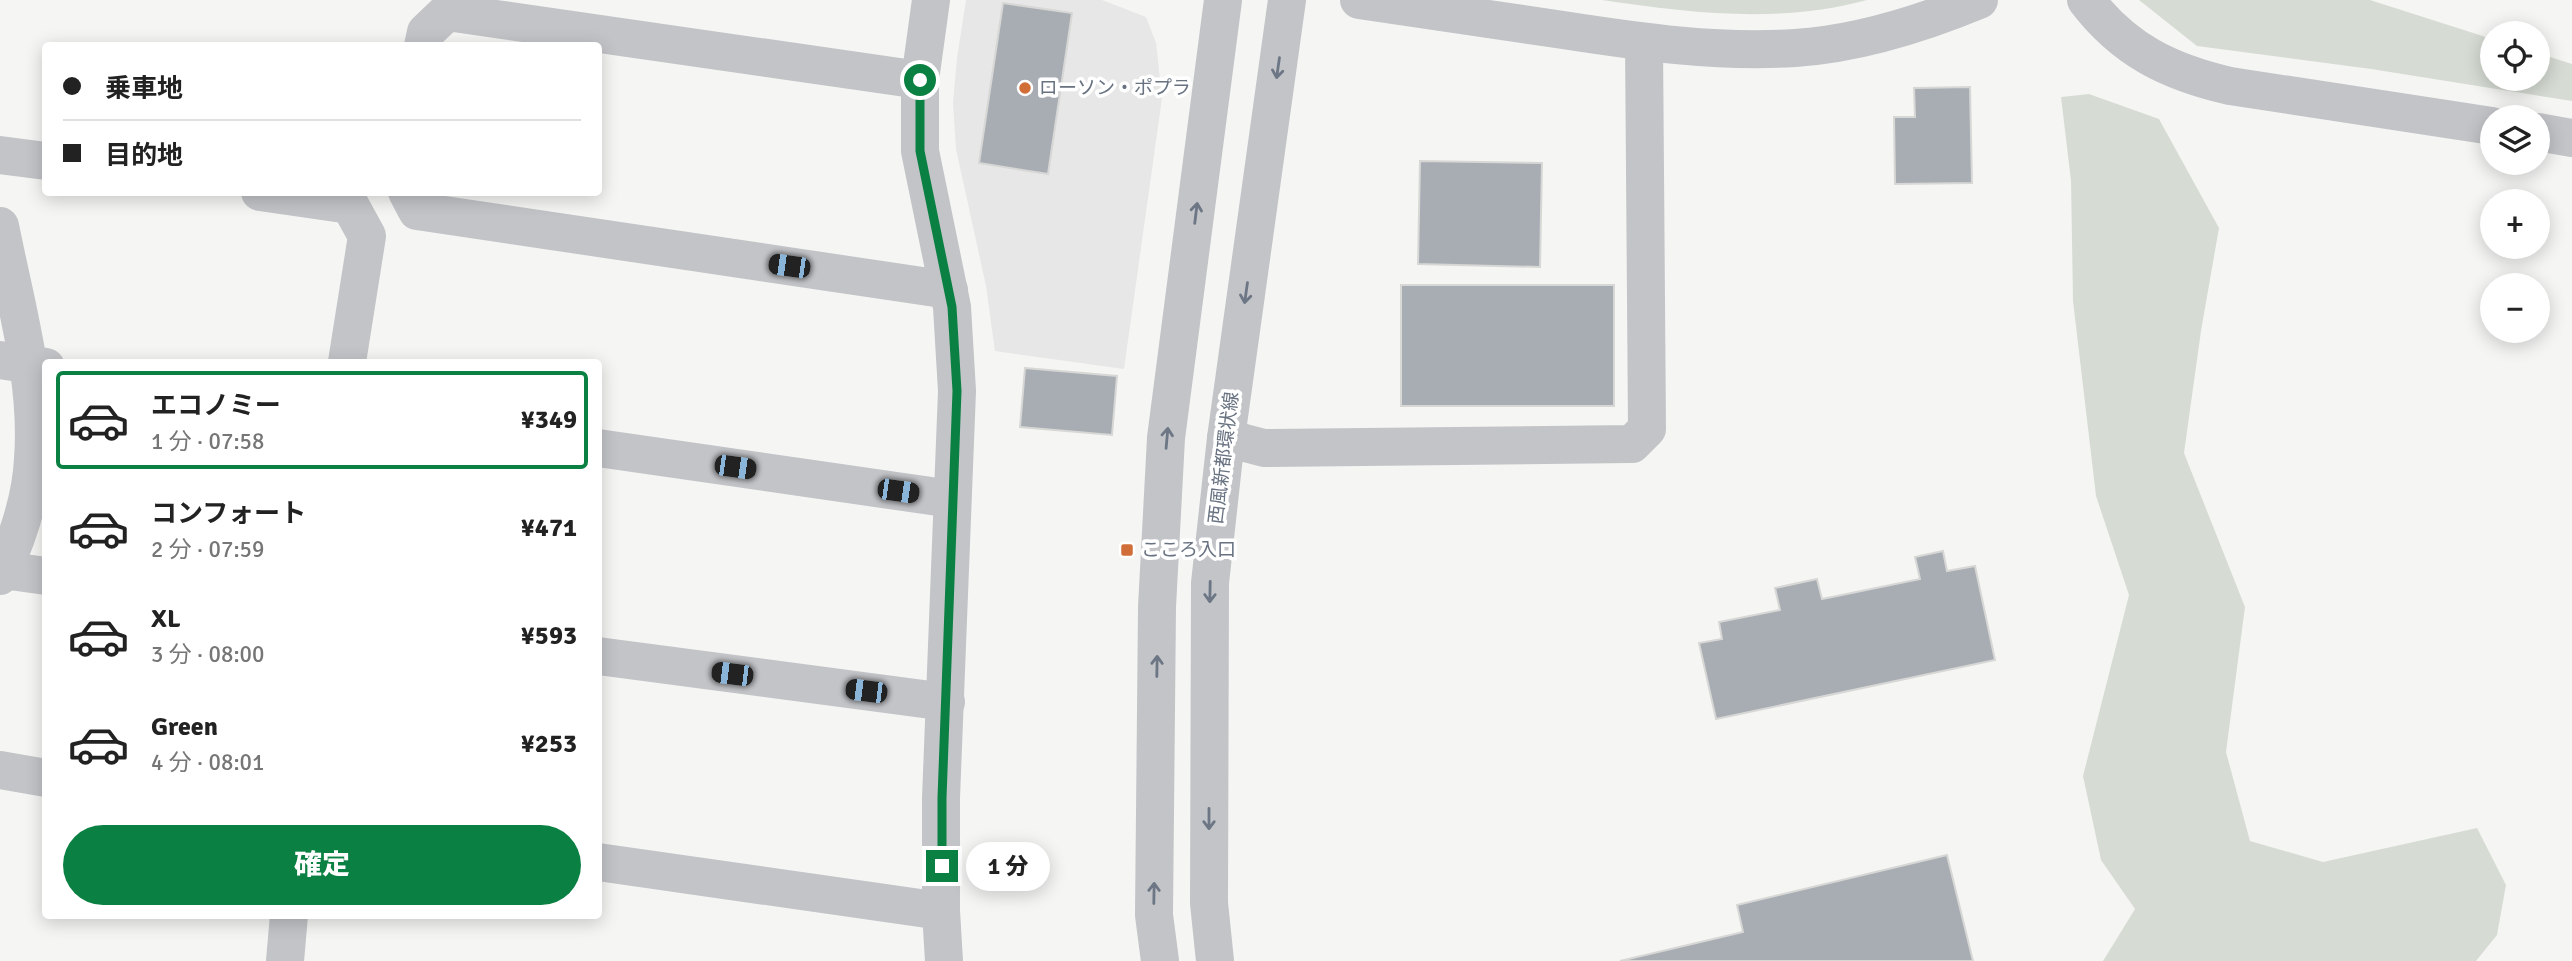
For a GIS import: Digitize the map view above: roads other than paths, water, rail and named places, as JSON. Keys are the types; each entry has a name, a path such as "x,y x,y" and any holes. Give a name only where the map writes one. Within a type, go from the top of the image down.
{"street":[{"path":"931,0 920,80 920,151 949,290 956,349 942,798 944,961"},
{"path":"1160,961 1154,915 1157,661 1166,438 1223,0"},
{"name":"西風新都環状線","path":"1214,961 1209,903 1210,583 1226,438 1287,0"},
{"path":"1359,0 1644,42 1727,50 1798,48 1867,37 1936,18 1979,0"},
{"path":"2086,0 2100,19 2127,44 2159,63 2193,78 2480,124"},
{"path":"425,42 426,32 447,12 920,80"},
{"path":"1226,438 1264,448 1632,444 1647,429 1644,42"},
{"path":"2550,134 2572,138"},
{"path":"0,155 42,161"},
{"path":"288,196 350,205 367,236 347,359"},
{"path":"409,196 417,211 949,290"},
{"path":"0,226 34,415 33,460 26,504 14,547 1,573 42,576"},
{"path":"602,448 952,499"},
{"path":"602,657 946,702"},
{"path":"0,770 42,777"},
{"path":"602,863 942,911"},
{"path":"285,961 289,919"}],"place":[{"name":"ローソン・ポプラ","path":"1025,88"},
{"name":"こころ入口","path":"1127,550"}]}
